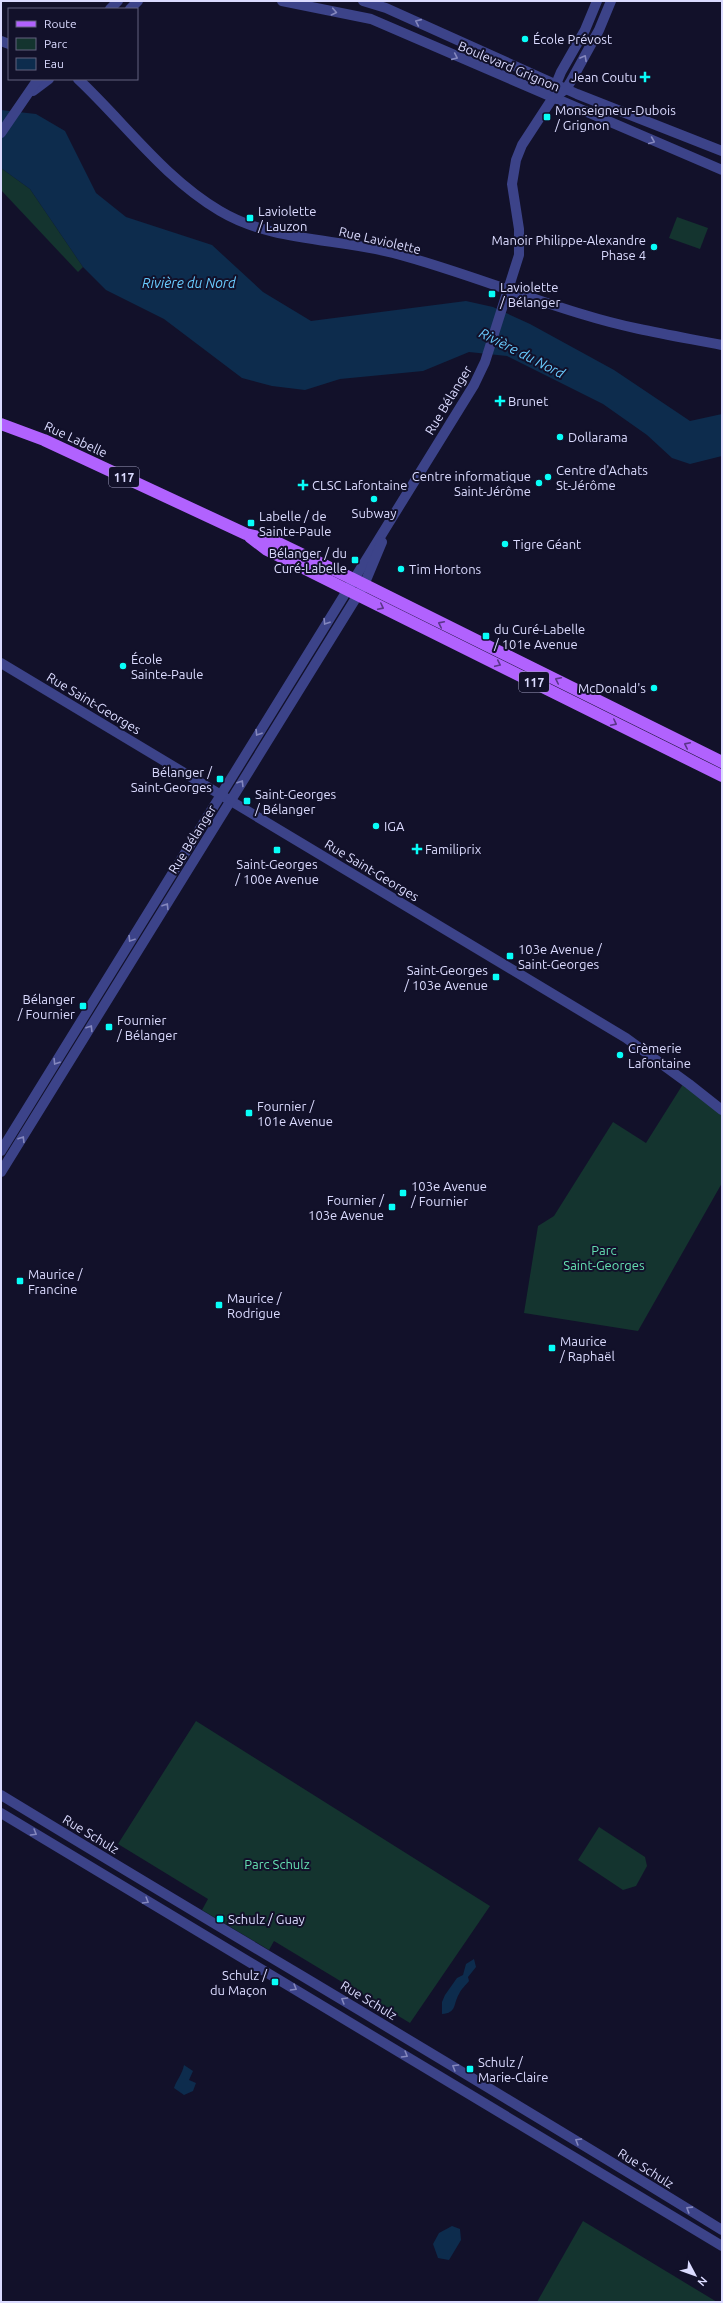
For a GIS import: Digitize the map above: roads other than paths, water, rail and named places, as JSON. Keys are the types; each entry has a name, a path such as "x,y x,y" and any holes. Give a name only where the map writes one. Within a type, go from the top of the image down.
{"main road":[{"name":"Rue Labelle","path":"1,424 44,440 246,534 272,540 353,578"},
{"name":"Rue Labelle","path":"246,534 267,550 346,589"},
{"name":"117","path":"353,578 361,590 722,776"},
{"name":"117","path":"346,589 361,590 722,762"}],"street":[{"name":"Boulevard Grignon","path":"282,1 371,20 552,99 722,170"},
{"name":"Boulevard Grignon","path":"363,1 386,8 566,89 722,151"},
{"path":"552,99 555,83 585,30 597,1"},
{"path":"552,99 566,89 599,30 611,1"},
{"path":"24,99 31,80"},
{"path":"1,133 37,80"},
{"path":"24,99 48,80"},
{"name":"Rue Laviolette","path":"79,80 125,130 169,172 206,202 233,218 260,229 291,236 394,253 509,291 627,326 722,345"},
{"name":"Rue Bélanger","path":"1,1151 346,589 474,385 486,362 517,264 520,243 513,199 513,172 522,145 552,99"},
{"name":"Rue Bélanger","path":"1,1172 361,590 394,514"},
{"name":"Rue Saint-Georges","path":"1,663 626,1038 722,1110"},
{"path":"191,842 201,848"},
{"path":"147,913 158,918"},
{"path":"122,954 132,960"},
{"path":"32,1101 41,1107"},
{"name":"Rue Schulz","path":"1,1794 371,2016 722,2230"},
{"name":"Rue Schulz","path":"1,1813 722,2246"},
{"path":"98,1872 106,1858"},
{"path":"362,2029 371,2016"}],"water":[{"name":"Rivière du Nord","path":"1,110 36,114 65,131 96,193 126,217 212,245 263,292 311,321 466,301 493,307 530,324 614,370 690,421 722,414 722,456 690,464 672,458 647,435 603,404 507,356 469,352 423,371 340,379 305,390 272,386 242,378 164,319 106,290 83,267 30,189 1,168"},
{"path":"474,1959 476,1967 468,1977 469,1981 460,1992 454,2007 450,2012 442,2014 442,2002 445,1995 457,1978 463,1975 466,1964"},
{"path":"184,2065 193,2071 189,2080 196,2083 193,2091 184,2095 174,2088"},
{"path":"452,2226 460,2229 461,2240 449,2260 438,2258 433,2244 439,2233"}],"place":[{"name":"École Prévost","path":"525,39"},
{"name":"Jean Coutu","path":"645,77"},
{"name":"Monseigneur-Dubois / Grignon","path":"547,117"},
{"name":"Laviolette / Lauzon","path":"250,218"},
{"name":"Manoir Philippe-Alexandre Phase 4","path":"654,247"},
{"name":"Laviolette / Bélanger","path":"492,294"},
{"name":"Brunet","path":"500,401"},
{"name":"Dollarama","path":"560,437"},
{"name":"Centre d'Achats St-Jérôme","path":"548,477"},
{"name":"Centre informatique Saint-Jérôme","path":"539,483"},
{"name":"CLSC Lafontaine","path":"303,485"},
{"name":"Subway","path":"374,499"},
{"name":"Labelle / de Sainte-Paule","path":"251,523"},
{"name":"Tigre Géant","path":"505,544"},
{"name":"Bélanger / du Curé-Labelle","path":"355,560"},
{"name":"Tim Hortons","path":"401,569"},
{"name":"du Curé-Labelle / 101e Avenue","path":"486,636"},
{"name":"École Sainte-Paule","path":"123,666"},
{"name":"McDonald's","path":"654,688"},
{"name":"Bélanger / Saint-Georges","path":"220,779"},
{"name":"Saint-Georges / Bélanger","path":"247,801"},
{"name":"IGA","path":"376,826"},
{"name":"Familiprix","path":"417,849"},
{"name":"Saint-Georges / 100e Avenue","path":"277,850"},
{"name":"103e Avenue / Saint-Georges","path":"510,956"},
{"name":"Saint-Georges / 103e Avenue","path":"496,977"},
{"name":"Bélanger / Fournier","path":"83,1006"},
{"name":"Fournier / Bélanger","path":"109,1027"},
{"name":"Crèmerie Lafontaine","path":"620,1055"},
{"name":"Fournier / 101e Avenue","path":"249,1113"},
{"name":"103e Avenue / Fournier","path":"403,1193"},
{"name":"Fournier / 103e Avenue","path":"392,1207"},
{"name":"Maurice / Francine","path":"20,1281"},
{"name":"Maurice / Rodrigue","path":"219,1305"},
{"name":"Maurice / Raphaël","path":"552,1348"},
{"name":"Schulz / Guay","path":"220,1919"},
{"name":"Schulz / du Maçon","path":"275,1982"},
{"name":"Schulz / Marie-Claire","path":"470,2069"}],"park label":[{"name":"Parc Saint-Georges","path":"604,1258"},
{"name":"Parc Schulz","path":"277,1864"}]}
